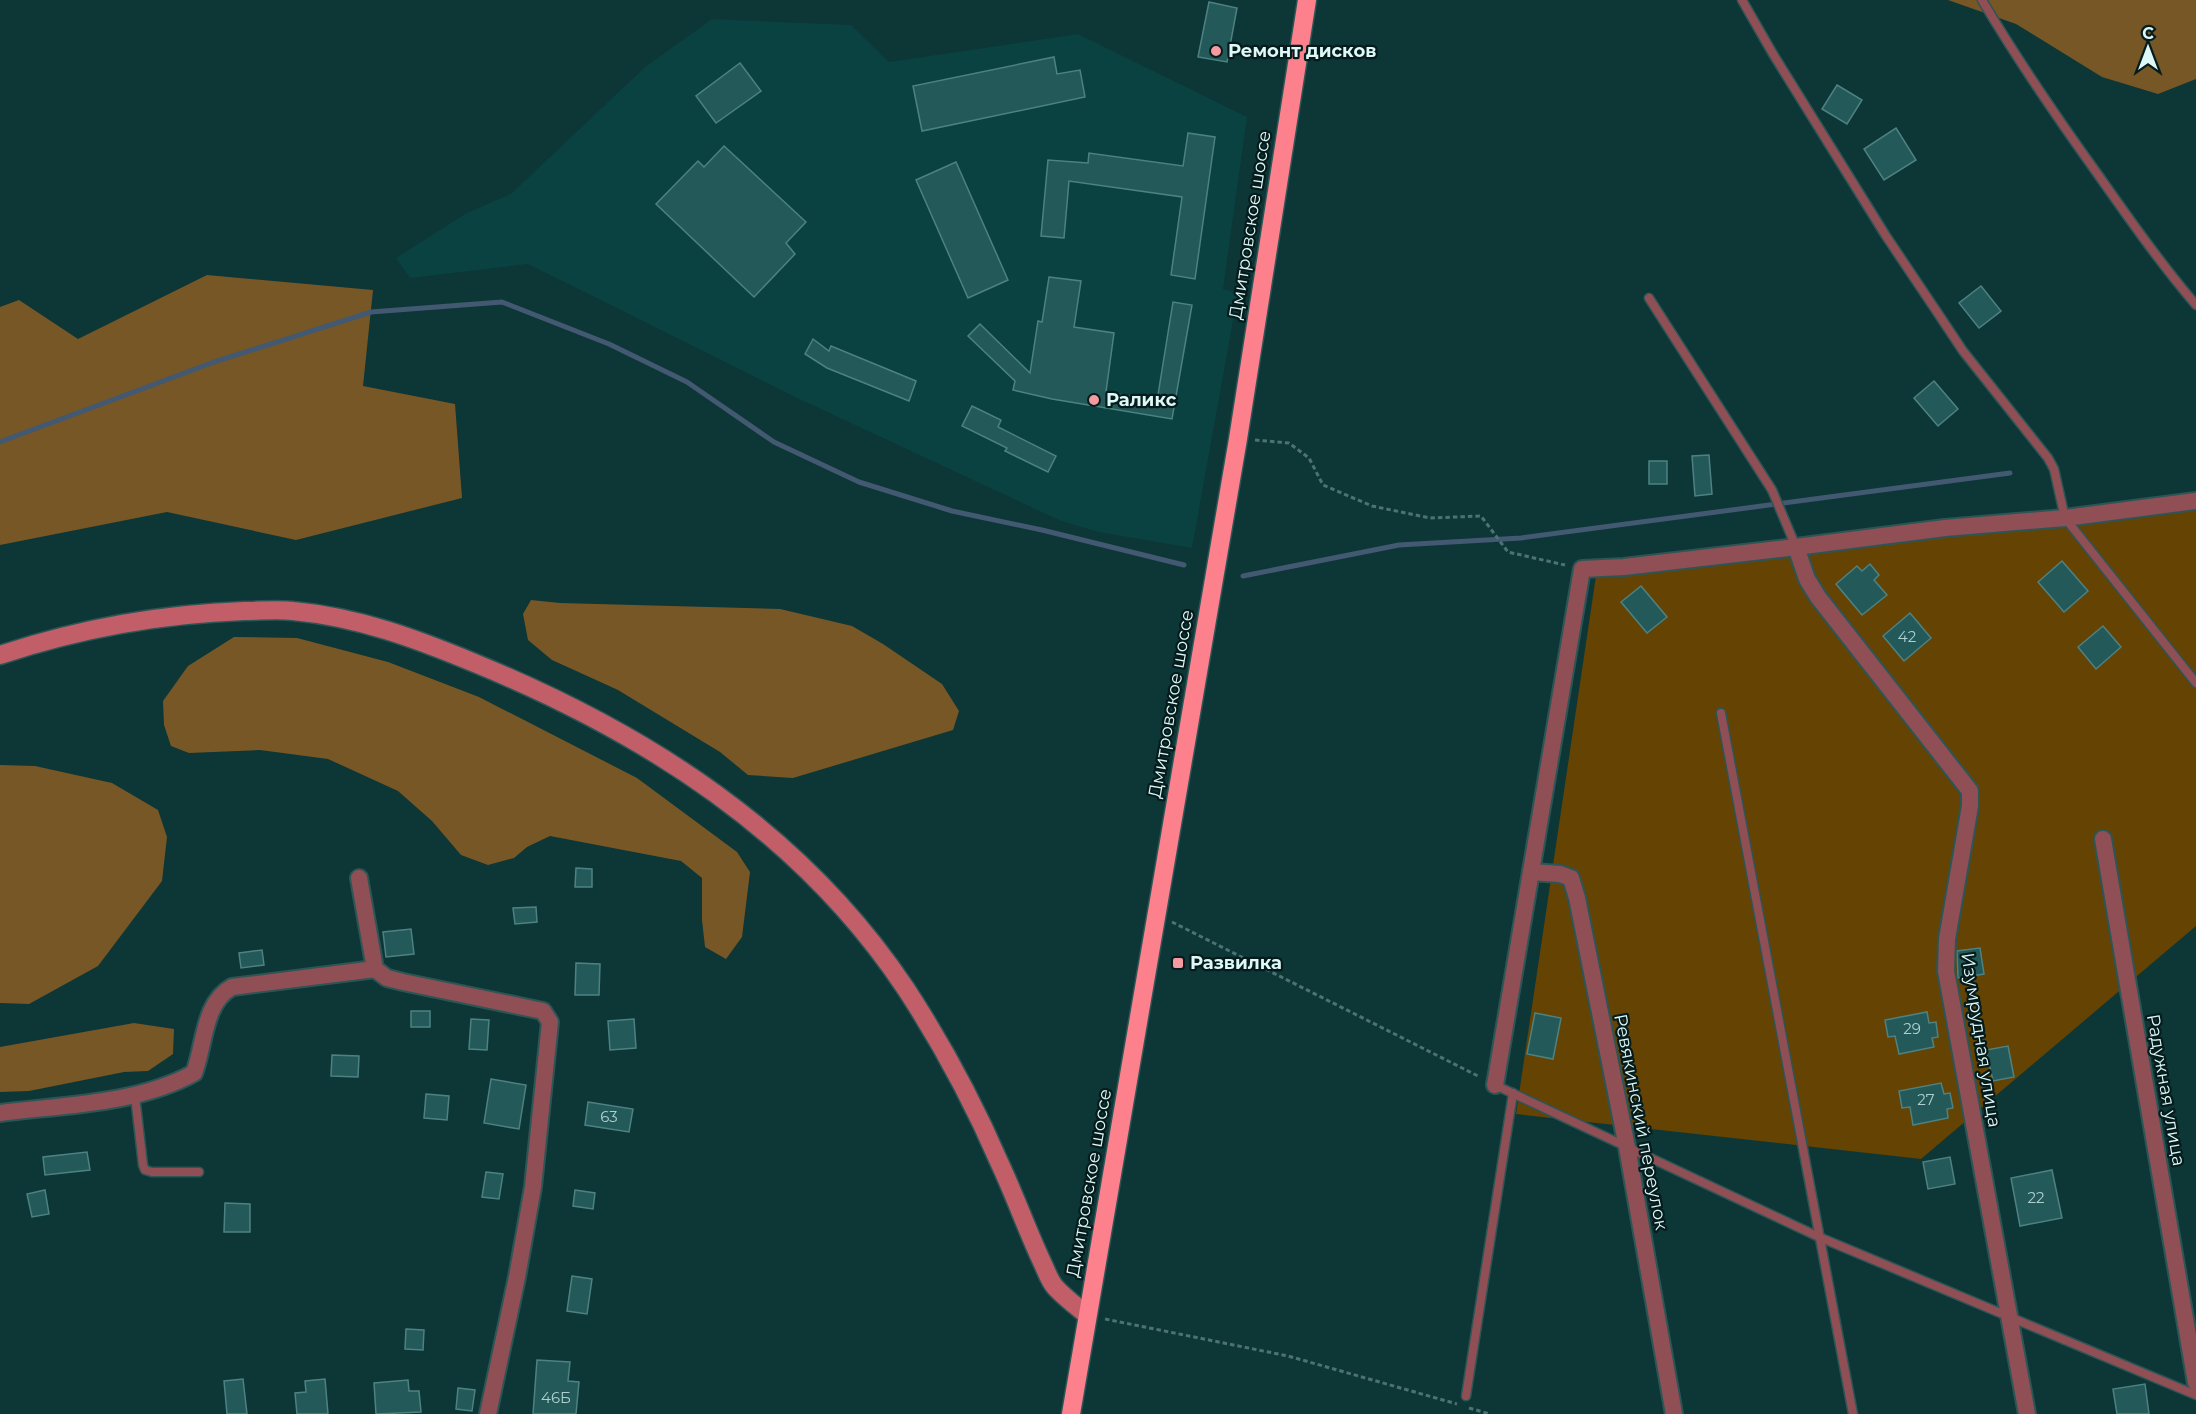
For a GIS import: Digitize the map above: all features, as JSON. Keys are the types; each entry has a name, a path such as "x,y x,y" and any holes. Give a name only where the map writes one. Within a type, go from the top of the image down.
{"highway":[{"name":"Дмитровское шоссе","path":"1071,1414 1238,439 1307,0"}],"street":[{"path":"1495,1085 1582,569 1624,567 1945,528 2065,518 2196,501"},
{"name":"Изумрудная улица","path":"1796,547 1807,579 1818,597 1970,791 1968,822 1947,939 1946,971 2027,1414"},
{"path":"0,655 39,642 124,623 207,612 290,610 351,619 422,641 540,690 642,745 730,803 796,859 855,921 906,989 954,1069 999,1161 1053,1285 1087,1316"},
{"name":"Радужная улица","path":"2103,840 2196,1383"},
{"name":"Ревякинский переулок","path":"1531,872 1560,874 1571,878 1577,898 1627,1147 1674,1414"},
{"path":"358,878 375,969 387,978 543,1011 550,1022 533,1187 517,1277 488,1414"},
{"path":"0,1113 135,1096 173,1084 194,1073 210,1011 223,992 232,987 375,969"}],"lane":[{"path":"1742,0 1773,54 1916,282 1963,351 2048,458 2055,470 2065,518 2196,683"},
{"path":"1982,0 2053,112 2162,264 2196,305"},
{"path":"1649,298 1772,490 1796,547"},
{"path":"1721,713 1853,1414"},
{"path":"1495,1085 1819,1237 2196,1395"},
{"path":"1466,1396 1513,1093"},
{"path":"135,1096 145,1170 199,1172"}],"path":[{"path":"1238,439 1289,443 1309,458 1323,484 1372,506 1430,518 1481,516 1508,552 1582,569"},
{"path":"1157,915 1495,1085"},
{"path":"1087,1316 1288,1356 1457,1404"},
{"path":"1468,1408 1490,1414"}],"shaded area":[{"path":"1948,0 2196,0 2196,79 2158,94 2102,77 2016,24"},
{"path":"712,19 851,25 889,62 1078,34 1247,117 1223,289 1238,293 1192,548 1099,532 1061,521 795,397 528,264 410,278 396,258 465,214 512,193 645,67"},
{"path":"207,275 373,290 363,386 455,404 462,498 296,540 167,512 0,545 0,307 19,300 78,339"},
{"path":"2196,496 2196,926 1921,1159 1516,1114 1597,569 1909,524"},
{"path":"531,600 560,603 780,609 852,626 942,684 959,711 953,730 793,778 748,775 720,752 618,690 552,660 528,640 523,614"},
{"path":"234,637 297,638 388,662 479,697 637,778 737,852 750,872 742,937 726,959 705,947 702,920 702,878 681,861 550,836 527,847 514,858 488,865 461,855 432,821 398,791 328,759 260,750 189,753 171,746 164,725 163,701 188,666"},
{"path":"0,765 35,766 112,783 158,810 167,837 162,881 98,966 29,1004 0,1003"},
{"path":"134,1023 174,1029 173,1054 148,1071 124,1072 29,1091 0,1092 0,1047"}],"building":[{"path":"1209,2 1237,8 1227,62 1198,57"},
{"path":"1054,57 1057,74 1080,70 1085,97 922,131 913,86"},
{"path":"740,63 761,91 716,123 696,96"},
{"path":"1837,85 1862,100 1847,124 1822,109"},
{"path":"1896,128 1916,160 1884,180 1864,149"},
{"path":"1188,133 1215,137 1195,279 1171,275 1182,197 1069,181 1064,238 1041,236 1048,160 1088,163 1089,153 1183,166"},
{"path":"724,146 806,222 786,243 795,254 754,297 656,204 698,161 704,167"},
{"path":"956,162 1008,280 968,298 916,180"},
{"path":"1049,277 1081,281 1074,327 1114,333 1106,392 1157,401 1173,302 1192,305 1172,419 1052,399 1013,390 1015,381 968,336 980,324 1030,373 1038,321 1042,322"},
{"path":"1981,286 2001,311 1979,328 1959,303"},
{"path":"813,339 829,351 831,346 916,381 909,401 827,368 805,354"},
{"path":"1934,381 1958,409 1938,426 1914,398"},
{"path":"972,406 1001,420 998,427 1056,456 1048,472 1005,451 1007,448 962,426"},
{"path":"1709,455 1712,494 1695,496 1692,456"},
{"path":"1649,461 1667,461 1667,484 1649,484"},
{"path":"2062,561 2088,591 2064,612 2038,582"},
{"path":"1870,564 1879,575 1874,580 1887,595 1862,615 1836,584 1857,566 1862,571"},
{"path":"1641,586 1667,617 1647,633 1621,602"},
{"path":"1910,613 1931,638 1904,661 1883,636"},
{"path":"2103,626 2121,647 2096,669 2078,647"},
{"path":"576,868 592,869 592,887 575,887"},
{"path":"536,907 537,922 515,924 513,908"},
{"path":"411,929 414,954 386,957 383,932"},
{"path":"1980,948 1984,974 1958,978 1957,951"},
{"path":"262,950 264,965 241,968 239,953"},
{"path":"576,963 600,964 599,995 575,995"},
{"path":"411,1011 430,1011 430,1027 411,1027"},
{"path":"1927,1012 1929,1023 1936,1022 1938,1037 1932,1038 1934,1047 1899,1054 1895,1036 1888,1037 1885,1020"},
{"path":"1535,1013 1561,1018 1553,1059 1527,1054"},
{"path":"471,1019 489,1020 487,1050 469,1049"},
{"path":"634,1019 636,1048 610,1050 608,1021"},
{"path":"2008,1046 2014,1077 1993,1081 1986,1050"},
{"path":"332,1055 359,1056 358,1077 331,1076"},
{"path":"491,1079 526,1085 519,1129 484,1123"},
{"path":"1941,1083 1944,1094 1950,1093 1953,1108 1947,1109 1948,1118 1913,1125 1910,1107 1902,1108 1899,1091"},
{"path":"426,1094 449,1096 447,1120 424,1118"},
{"path":"588,1102 633,1109 629,1132 585,1125"},
{"path":"87,1152 90,1170 45,1175 43,1157"},
{"path":"1950,1157 1955,1184 1928,1189 1923,1162"},
{"path":"2052,1170 2062,1218 2020,1226 2011,1178"},
{"path":"486,1172 503,1174 499,1199 482,1197"},
{"path":"45,1190 49,1214 32,1217 27,1194"},
{"path":"575,1190 595,1193 593,1209 573,1206"},
{"path":"225,1203 250,1204 250,1232 224,1232"},
{"path":"572,1276 592,1279 587,1314 567,1311"},
{"path":"406,1329 424,1330 423,1350 405,1349"},
{"path":"537,1360 570,1362 568,1381 579,1382 576,1414 533,1414"},
{"path":"243,1379 247,1414 227,1414 224,1381"},
{"path":"325,1379 328,1414 297,1414 295,1393 306,1392 305,1381"},
{"path":"408,1380 409,1391 419,1391 421,1412 376,1414 374,1383"},
{"path":"2145,1384 2149,1414 2117,1414 2113,1389"},
{"path":"458,1388 475,1390 472,1411 456,1409"}],"waterway":[{"path":"0,442 214,362 371,312 502,302 609,344 687,382 774,442 859,482 952,511 1042,530 1184,565"},
{"path":"1243,576 1399,545 1521,538 2010,473"}],"place":[{"name":"Ремонт дисков","path":"1216,51"},
{"name":"Раликс","path":"1094,400"},
{"name":"Развилка","path":"1178,963"}]}
